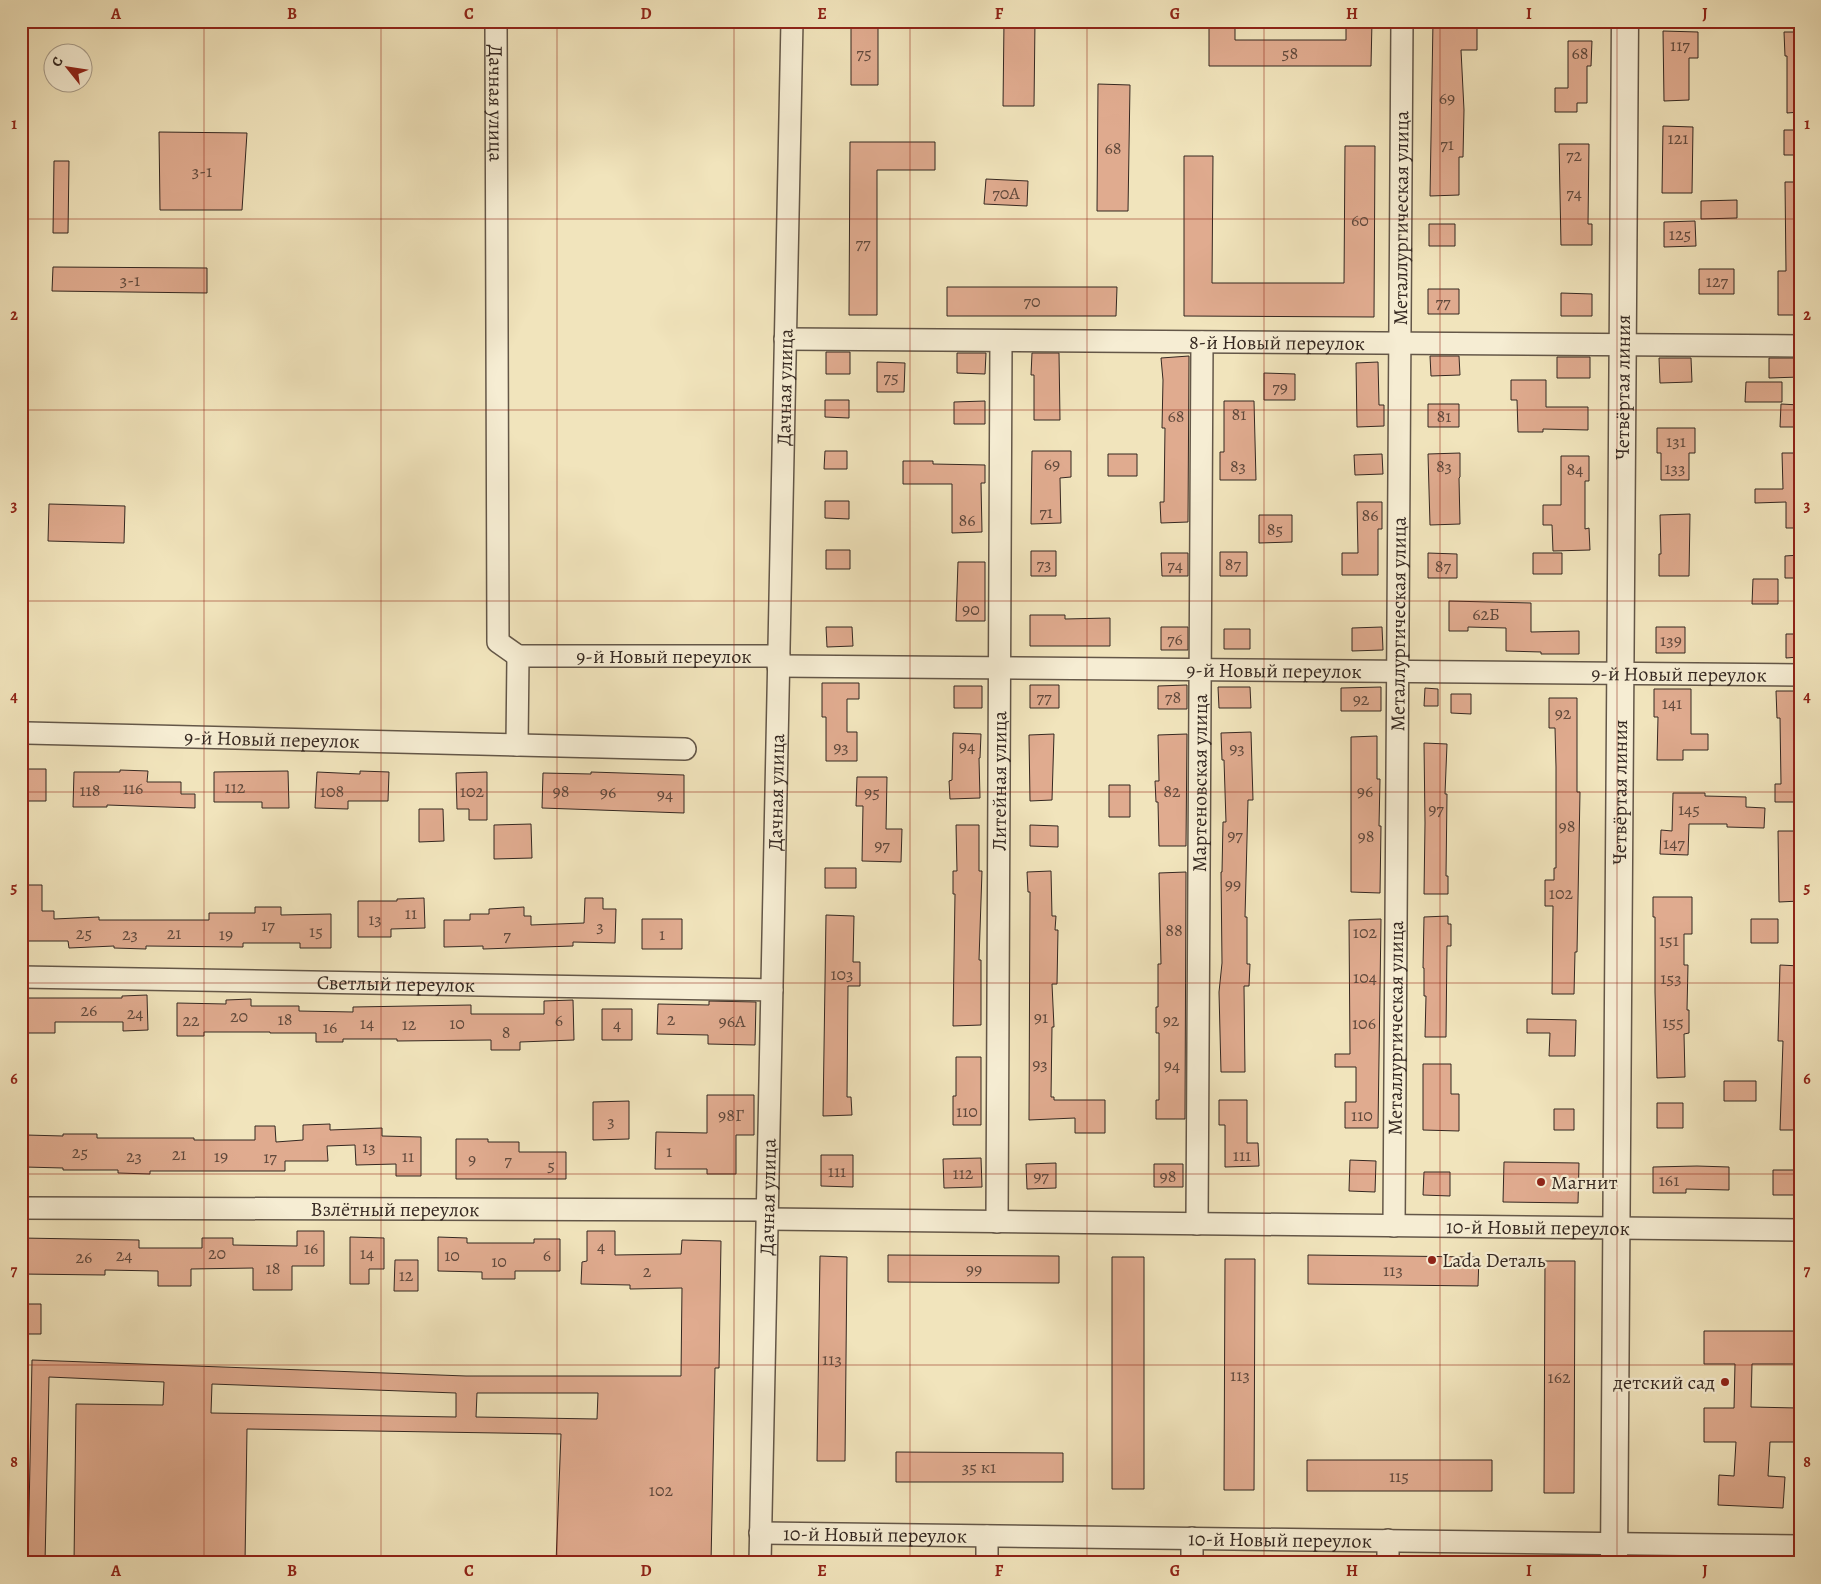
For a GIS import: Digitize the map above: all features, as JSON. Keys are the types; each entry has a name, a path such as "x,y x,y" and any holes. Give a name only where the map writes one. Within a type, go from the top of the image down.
{"street":[{"name":"Дачная улица","path":"496,21 498,642 518,656"},
{"name":"Дачная улица","path":"760,1563 792,21"},
{"name":"Металлургическая улица","path":"1394,1226 1402,21"},
{"name":"Четвёртая линия","path":"1614,1553 1625,21"},
{"name":"8-й Новый переулок","path":"785,339 1800,346"},
{"name":"Литейная улица","path":"997,1222 1001,341"},
{"name":"Мартеновская улица","path":"1197,1224 1202,342"},
{"name":"9-й Новый переулок","path":"518,656 999,668 1800,675"},
{"path":"518,656 518,745"},
{"name":"9-й Новый переулок","path":"27,733 686,749"},
{"name":"Светлый переулок","path":"21,977 772,990"},
{"name":"Взлётный переулок","path":"21,1208 767,1214"},
{"name":"10-й Новый переулок","path":"767,1214 997,1222 1800,1230"},
{"name":"10-й Новый переулок","path":"760,1533 1388,1540 1614,1553 1800,1546"},
{"path":"987,1536 987,1563"},
{"path":"1192,1538 1192,1563"},
{"path":"1388,1540 1388,1563"}],"building":[{"path":"851,21 878,21 878,85 851,85"},
{"path":"1004,21 1035,21 1034,106 1003,106"},
{"path":"1209,21 1235,21 1235,40 1346,40 1346,21 1372,21 1371,66 1209,66"},
{"path":"1433,21 1477,21 1477,50 1461,50 1464,110 1463,157 1459,157 1459,195 1430,196"},
{"path":"1663,31 1698,32 1698,58 1689,58 1689,100 1664,101"},
{"path":"1784,32 1800,32 1800,112 1787,113 1787,56 1785,56"},
{"path":"1568,41 1592,41 1591,66 1587,66 1587,103 1577,103 1577,112 1555,112 1555,88 1568,88"},
{"path":"1098,84 1130,85 1128,211 1097,211"},
{"path":"1663,126 1693,127 1692,193 1662,193"},
{"path":"1784,130 1800,130 1800,155 1784,155"},
{"path":"159,132 247,133 242,210 160,210"},
{"path":"850,142 935,142 935,170 877,170 877,315 849,315"},
{"path":"1559,144 1589,144 1588,224 1592,224 1592,245 1561,245"},
{"path":"1345,146 1375,146 1374,317 1184,316 1184,156 1213,156 1212,283 1344,283"},
{"path":"54,161 69,161 68,233 53,233"},
{"path":"986,179 1028,181 1027,206 984,204"},
{"path":"1785,182 1800,182 1800,315 1778,315 1778,271 1786,271"},
{"path":"1737,200 1737,218 1701,219 1701,201"},
{"path":"1695,221 1696,246 1664,247 1664,222"},
{"path":"1429,224 1455,224 1455,246 1429,246"},
{"path":"53,267 207,268 207,293 52,291"},
{"path":"1699,269 1734,269 1734,294 1699,294"},
{"path":"947,287 1117,287 1116,316 947,316"},
{"path":"1428,289 1459,289 1459,314 1428,314"},
{"path":"1561,293 1592,294 1592,316 1561,316"},
{"path":"826,352 850,352 850,374 826,374"},
{"path":"957,353 986,353 985,374 957,373"},
{"path":"1032,353 1059,353 1060,420 1034,420 1034,375 1031,375"},
{"path":"1189,356 1188,522 1161,523 1160,502 1164,502 1165,428 1162,428 1163,380 1161,358"},
{"path":"1430,356 1459,356 1460,375 1431,376"},
{"path":"1557,357 1590,357 1590,378 1557,378"},
{"path":"1659,358 1691,358 1692,382 1660,383"},
{"path":"1769,358 1800,358 1800,377 1769,378"},
{"path":"877,362 905,363 904,392 877,392"},
{"path":"1378,362 1379,405 1384,405 1384,426 1357,427 1356,363"},
{"path":"1264,373 1295,374 1295,400 1264,400"},
{"path":"1511,380 1546,380 1546,407 1588,407 1588,430 1543,429 1543,432 1518,432 1517,400 1511,400"},
{"path":"1746,382 1782,382 1782,402 1745,402"},
{"path":"825,400 849,400 849,418 825,417"},
{"path":"985,401 985,424 954,424 954,402"},
{"path":"1224,401 1254,401 1256,480 1220,480 1220,452 1224,452"},
{"path":"1428,404 1459,404 1459,427 1428,427"},
{"path":"1781,404 1800,405 1800,427 1780,427"},
{"path":"1657,428 1695,428 1695,453 1689,453 1689,480 1661,480 1661,453 1657,453"},
{"path":"825,451 847,451 847,469 824,469"},
{"path":"1032,451 1071,451 1071,477 1060,478 1061,523 1031,524"},
{"path":"1460,453 1460,524 1430,525 1428,454"},
{"path":"1782,453 1800,453 1800,528 1786,528 1786,502 1755,503 1755,489 1783,489"},
{"path":"1108,454 1137,454 1137,476 1108,476"},
{"path":"1382,454 1383,474 1355,475 1354,455"},
{"path":"1561,456 1589,456 1589,481 1585,481 1585,529 1589,528 1590,550 1553,551 1552,525 1543,525 1543,505 1561,505"},
{"path":"903,461 933,461 933,464 985,465 985,483 981,483 982,532 952,533 952,484 903,484"},
{"path":"825,501 849,501 849,519 825,518"},
{"path":"1357,502 1382,502 1382,529 1378,529 1378,575 1342,575 1342,553 1358,553"},
{"path":"49,504 125,506 124,543 48,541"},
{"path":"1690,514 1689,576 1659,576 1659,554 1661,554 1660,515"},
{"path":"1259,515 1292,515 1292,542 1259,543"},
{"path":"826,550 850,550 850,569 826,569"},
{"path":"1031,551 1056,551 1056,576 1031,576"},
{"path":"1220,552 1247,552 1247,576 1220,576"},
{"path":"1161,553 1188,553 1188,576 1162,576"},
{"path":"1428,553 1457,554 1457,578 1428,578"},
{"path":"1533,553 1562,553 1562,574 1533,574"},
{"path":"1800,555 1800,578 1785,578 1785,556"},
{"path":"958,562 985,562 985,621 956,621"},
{"path":"1753,579 1778,579 1778,604 1752,604"},
{"path":"1449,601 1531,603 1531,632 1579,631 1579,654 1541,654 1541,652 1506,651 1506,628 1468,627 1468,631 1449,631"},
{"path":"1030,615 1065,615 1065,619 1110,618 1110,646 1030,646"},
{"path":"826,627 852,627 853,646 827,647"},
{"path":"1161,627 1188,627 1188,650 1161,650"},
{"path":"1382,627 1383,650 1352,651 1352,628"},
{"path":"1656,627 1685,627 1685,653 1656,653"},
{"path":"1224,629 1250,629 1250,649 1224,649"},
{"path":"1786,634 1800,634 1800,657 1786,658"},
{"path":"822,683 859,683 859,699 847,699 847,732 857,732 857,761 826,761 826,717 822,717"},
{"path":"1030,685 1059,685 1059,708 1030,708"},
{"path":"1187,685 1187,709 1158,709 1158,686"},
{"path":"954,686 982,686 982,708 954,708"},
{"path":"1218,687 1250,687 1251,708 1219,708"},
{"path":"1381,687 1381,711 1341,711 1341,688"},
{"path":"1425,688 1438,689 1438,706 1424,706"},
{"path":"1654,689 1691,689 1691,734 1708,734 1708,750 1683,750 1683,760 1657,760 1658,717 1654,717"},
{"path":"1776,691 1800,691 1800,802 1775,802 1775,784 1781,784 1780,718 1777,718"},
{"path":"1451,694 1471,694 1471,714 1451,713"},
{"path":"1549,698 1577,698 1577,792 1580,792 1577,952 1575,952 1574,994 1552,994 1553,906 1545,906 1545,880 1554,880 1554,868 1556,868 1556,767 1555,728 1549,728"},
{"path":"1251,732 1253,800 1248,800 1245,917 1247,917 1247,964 1250,964 1249,986 1244,986 1245,1072 1221,1072 1219,992 1222,963 1221,872 1223,822 1226,822 1221,733"},
{"path":"953,733 981,734 979,758 980,798 950,799 949,781 952,780"},
{"path":"1054,734 1052,800 1030,801 1029,735"},
{"path":"1187,734 1186,846 1159,846 1158,802 1156,802 1155,781 1159,781 1158,735"},
{"path":"1377,736 1377,779 1380,779 1379,826 1381,826 1380,893 1351,892 1351,737"},
{"path":"1424,743 1447,744 1445,794 1447,794 1446,876 1448,876 1448,894 1424,894"},
{"path":"21,769 46,769 46,801 21,801"},
{"path":"120,770 148,771 147,782 181,782 181,794 195,794 195,808 107,805 107,807 73,807 74,772 120,772"},
{"path":"288,771 289,808 262,808 262,802 214,802 214,772"},
{"path":"360,771 389,772 388,801 348,801 348,809 315,808 317,772 360,774"},
{"path":"487,772 487,820 469,820 469,809 457,809 456,773"},
{"path":"591,772 684,775 684,813 542,808 543,773 591,774"},
{"path":"857,777 887,777 886,829 902,829 901,862 862,861 863,806 856,806"},
{"path":"1109,785 1130,785 1130,817 1109,817"},
{"path":"1673,793 1705,793 1705,796 1746,797 1746,807 1765,808 1764,828 1727,827 1727,824 1689,824 1688,855 1660,854 1661,830 1672,831"},
{"path":"419,809 443,809 444,841 419,842"},
{"path":"531,824 532,858 494,859 494,825"},
{"path":"956,825 979,825 979,871 982,871 979,960 981,960 981,1025 953,1026 955,894 953,894 953,871 957,871"},
{"path":"1030,825 1058,826 1058,847 1030,846"},
{"path":"1778,831 1800,831 1800,901 1779,902"},
{"path":"825,868 856,868 856,888 825,888"},
{"path":"1051,871 1052,916 1056,916 1055,930 1058,930 1057,984 1052,984 1054,1027 1052,1027 1051,1097 1054,1097 1054,1100 1105,1100 1105,1133 1075,1133 1075,1118 1029,1120 1030,892 1028,892 1027,872"},
{"path":"1186,872 1185,1119 1156,1119 1156,1100 1159,1100 1159,1033 1156,1033 1156,1007 1158,1007 1158,964 1161,964 1159,873"},
{"path":"22,885 42,885 42,911 54,911 54,919 99,917 99,920 209,920 209,913 255,913 255,907 281,907 281,915 331,914 331,948 300,948 300,943 243,943 243,947 146,946 146,949 114,948 114,946 69,948 68,941 22,941"},
{"path":"1653,897 1692,897 1692,934 1684,934 1684,965 1688,965 1687,1010 1689,1010 1689,1033 1684,1034 1685,1077 1657,1078 1655,917 1653,917"},
{"path":"424,898 425,928 391,929 391,937 358,937 358,901 397,901 397,899"},
{"path":"585,898 603,898 603,909 616,909 615,943 573,942 573,946 483,949 483,946 444,947 444,920 470,920 470,914 489,914 489,909 524,907 524,916 531,916 531,925 584,923"},
{"path":"826,915 854,916 853,962 860,962 860,986 848,986 847,1097 851,1097 852,1115 823,1116"},
{"path":"1448,916 1448,924 1451,924 1451,946 1447,946 1446,1037 1425,1037 1424,917"},
{"path":"642,919 682,919 682,949 642,949"},
{"path":"1381,919 1378,1128 1345,1128 1345,1102 1356,1102 1356,1067 1335,1067 1335,1054 1350,1054 1349,920"},
{"path":"1751,919 1778,919 1778,943 1751,943"},
{"path":"1780,965 1800,966 1800,1130 1780,1130 1783,1041 1778,1041"},
{"path":"147,995 148,1030 123,1031 123,1022 55,1022 55,1033 24,1033 24,998 122,998 122,996"},
{"path":"251,999 251,1006 299,1006 299,1011 353,1012 353,1007 471,1005 471,1014 544,1014 544,1001 573,1000 574,1040 520,1042 520,1050 491,1050 491,1040 397,1041 397,1039 343,1039 343,1042 316,1042 316,1033 270,1032 204,1032 204,1036 177,1036 177,1003 226,1004 226,1000"},
{"path":"709,1001 756,1002 755,1045 708,1044 708,1035 657,1034 658,1004 709,1005"},
{"path":"602,1009 632,1009 632,1040 602,1040"},
{"path":"1527,1019 1576,1020 1575,1056 1549,1056 1550,1033 1527,1033"},
{"path":"956,1057 981,1057 981,1125 953,1125 953,1096 956,1096"},
{"path":"1423,1064 1451,1064 1451,1094 1459,1094 1459,1131 1423,1130"},
{"path":"1724,1081 1756,1081 1756,1101 1724,1101"},
{"path":"707,1095 754,1095 754,1135 736,1135 736,1174 707,1174 707,1169 655,1169 656,1132 707,1133"},
{"path":"1219,1100 1247,1100 1247,1143 1258,1143 1259,1166 1225,1167 1225,1125 1219,1125"},
{"path":"629,1101 629,1139 593,1140 593,1102"},
{"path":"1657,1103 1683,1103 1683,1128 1657,1128"},
{"path":"1554,1109 1574,1109 1574,1130 1554,1130"},
{"path":"330,1124 330,1130 382,1128 382,1136 421,1137 421,1176 396,1176 396,1164 356,1165 355,1145 327,1146 328,1161 285,1161 285,1171 150,1171 150,1174 118,1173 118,1170 63,1170 63,1168 25,1167 26,1135 63,1136 63,1134 97,1134 97,1138 255,1140 255,1126 275,1126 276,1142 303,1140 303,1125"},
{"path":"456,1139 488,1139 488,1142 519,1142 519,1152 566,1152 566,1179 456,1179"},
{"path":"821,1155 853,1155 853,1187 821,1186"},
{"path":"981,1158 982,1187 944,1188 943,1159"},
{"path":"1350,1160 1376,1161 1375,1192 1349,1191"},
{"name":"Магнит","path":"1504,1162 1579,1163 1578,1203 1503,1202"},
{"path":"1056,1163 1056,1188 1027,1189 1026,1164"},
{"path":"1154,1164 1183,1164 1183,1187 1154,1187"},
{"path":"1653,1167 1729,1167 1729,1190 1686,1189 1686,1193 1653,1193"},
{"path":"1773,1170 1800,1170 1800,1195 1773,1195"},
{"path":"1424,1172 1450,1172 1450,1196 1423,1195"},
{"path":"297,1231 324,1231 324,1266 292,1266 292,1290 253,1290 253,1268 191,1269 191,1286 158,1286 158,1271 105,1270 105,1275 21,1274 21,1238 139,1240 139,1248 202,1248 202,1238 233,1238 233,1245 297,1246"},
{"path":"587,1231 615,1231 615,1255 681,1254 682,1240 721,1241 719,1368 715,1368 711,1563 556,1563 561,1434 247,1429 245,1563 74,1563 76,1404 163,1405 164,1382 49,1377 45,1563 28,1563 32,1360 466,1376 681,1376 682,1288 630,1289 630,1285 581,1284 582,1262 587,1261","holes":["212,1384 456,1393 456,1417 211,1413","477,1393 598,1393 597,1419 476,1417"]},
{"path":"350,1237 384,1238 384,1269 369,1269 369,1284 350,1284"},
{"path":"438,1237 467,1238 467,1243 534,1243 534,1239 560,1239 560,1271 515,1271 515,1279 482,1279 482,1272 438,1271"},
{"path":"888,1255 1059,1256 1059,1283 888,1282"},
{"path":"1308,1255 1479,1257 1478,1286 1308,1284"},
{"path":"820,1256 847,1257 845,1461 817,1461"},
{"path":"1112,1257 1144,1257 1144,1489 1112,1489"},
{"path":"1225,1259 1255,1259 1254,1490 1224,1490"},
{"path":"395,1260 418,1260 418,1291 394,1291"},
{"path":"1545,1261 1575,1261 1574,1493 1544,1493"},
{"path":"21,1304 41,1304 41,1334 21,1334"},
{"path":"1704,1331 1798,1331 1797,1364 1752,1364 1751,1407 1797,1408 1797,1442 1770,1442 1768,1476 1785,1477 1783,1508 1718,1505 1719,1475 1734,1476 1736,1442 1704,1442 1704,1408 1734,1408 1735,1364 1704,1364"},
{"path":"896,1452 1063,1453 1063,1482 896,1482"},
{"path":"1307,1460 1492,1460 1492,1491 1307,1491"}],"place":[{"name":"Магнит","path":"1541,1182"},
{"name":"Lada Dеталь","path":"1432,1260"},
{"name":"детский сад","path":"1725,1382"}]}
